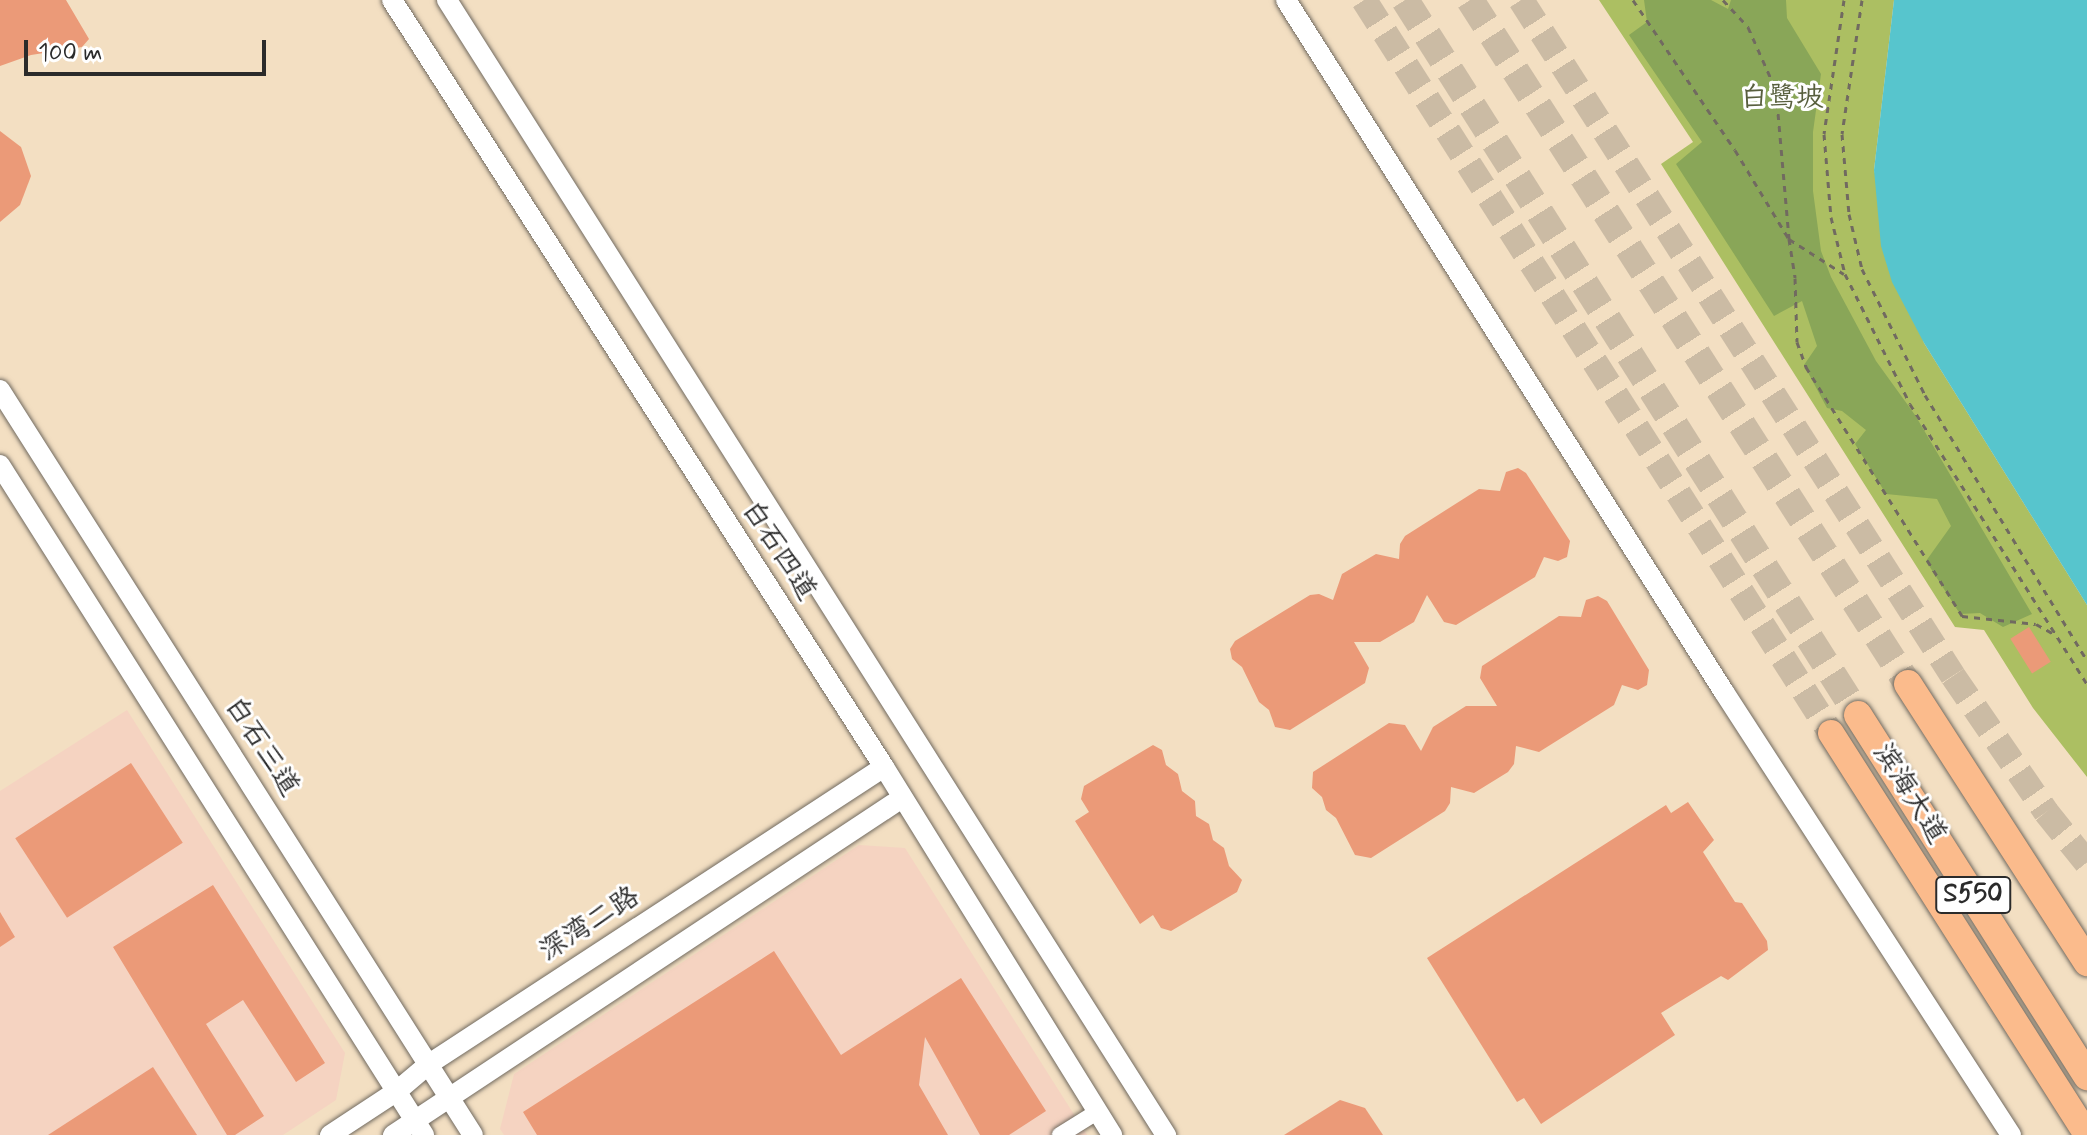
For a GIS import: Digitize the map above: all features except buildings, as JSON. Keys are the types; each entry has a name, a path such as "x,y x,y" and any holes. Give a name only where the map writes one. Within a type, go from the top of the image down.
{"highway":[{"name":"滨海大道","path":"1908,684 2087,962"},
{"name":"滨海大道","path":"1858,715 2087,1076"}],"main road":[{"path":"1831,733 2087,1135"}],"street":[{"name":"白石四道","path":"392,0 884,767 1112,1135"},
{"name":"白石四道","path":"447,0 1166,1135"},
{"path":"1286,0 2004,1133"},
{"name":"白石三道","path":"0,390 473,1135"},
{"path":"0,465 420,1128"},
{"name":"深湾二路","path":"330,1135 397,1091 429,1064 884,767"},
{"path":"393,1135 420,1128 450,1098 902,798"},
{"path":"1060,1135 1097,1112"}],"path":[{"path":"1633,0 1735,150 1789,239 1845,274"},
{"path":"1723,0 1748,27 1776,90 1795,278 1797,342 1806,367 1962,616 2036,624 2056,635"},
{"path":"1844,0 1824,134 1831,217 1845,274 1910,404 2087,684"},
{"path":"1862,0 1842,134 1849,214 1862,269 1925,395 2087,660"}],"shaded area":[{"path":"127,710 345,1053 336,1100 283,1135 0,1135 0,791"},
{"path":"859,845 905,848 1087,1135 504,1135 500,1129 514,1074"}],"green space":[{"name":"白鹭坡","path":"1599,0 1894,0 1874,170 1924,343 2087,605 2087,777 2033,708 1984,630 1955,627 1661,164 1693,142"},
{"path":"1644,0 1711,0 1728,9 1731,0 1786,0 1787,18 1821,74 1813,132 1813,191 1821,251 1831,277 1876,361 1915,415 2032,614 2003,627 1980,613 1960,614 1926,561 1951,526 1937,499 1886,494 1855,444 1866,430 1842,411 1827,408 1804,365 1817,346 1802,301 1774,316 1676,164 1702,142 1629,35 1647,22"}],"water":[{"path":"1894,0 2087,0 2087,605 1924,343 1892,282 1881,246 1874,170"}],"tunnel":[{"path":"1364,0 1831,733"},
{"path":"1405,0 1858,715"},
{"path":"1470,0 1908,684"},
{"path":"1521,0 1953,676 2046,812 2087,863"}]}
